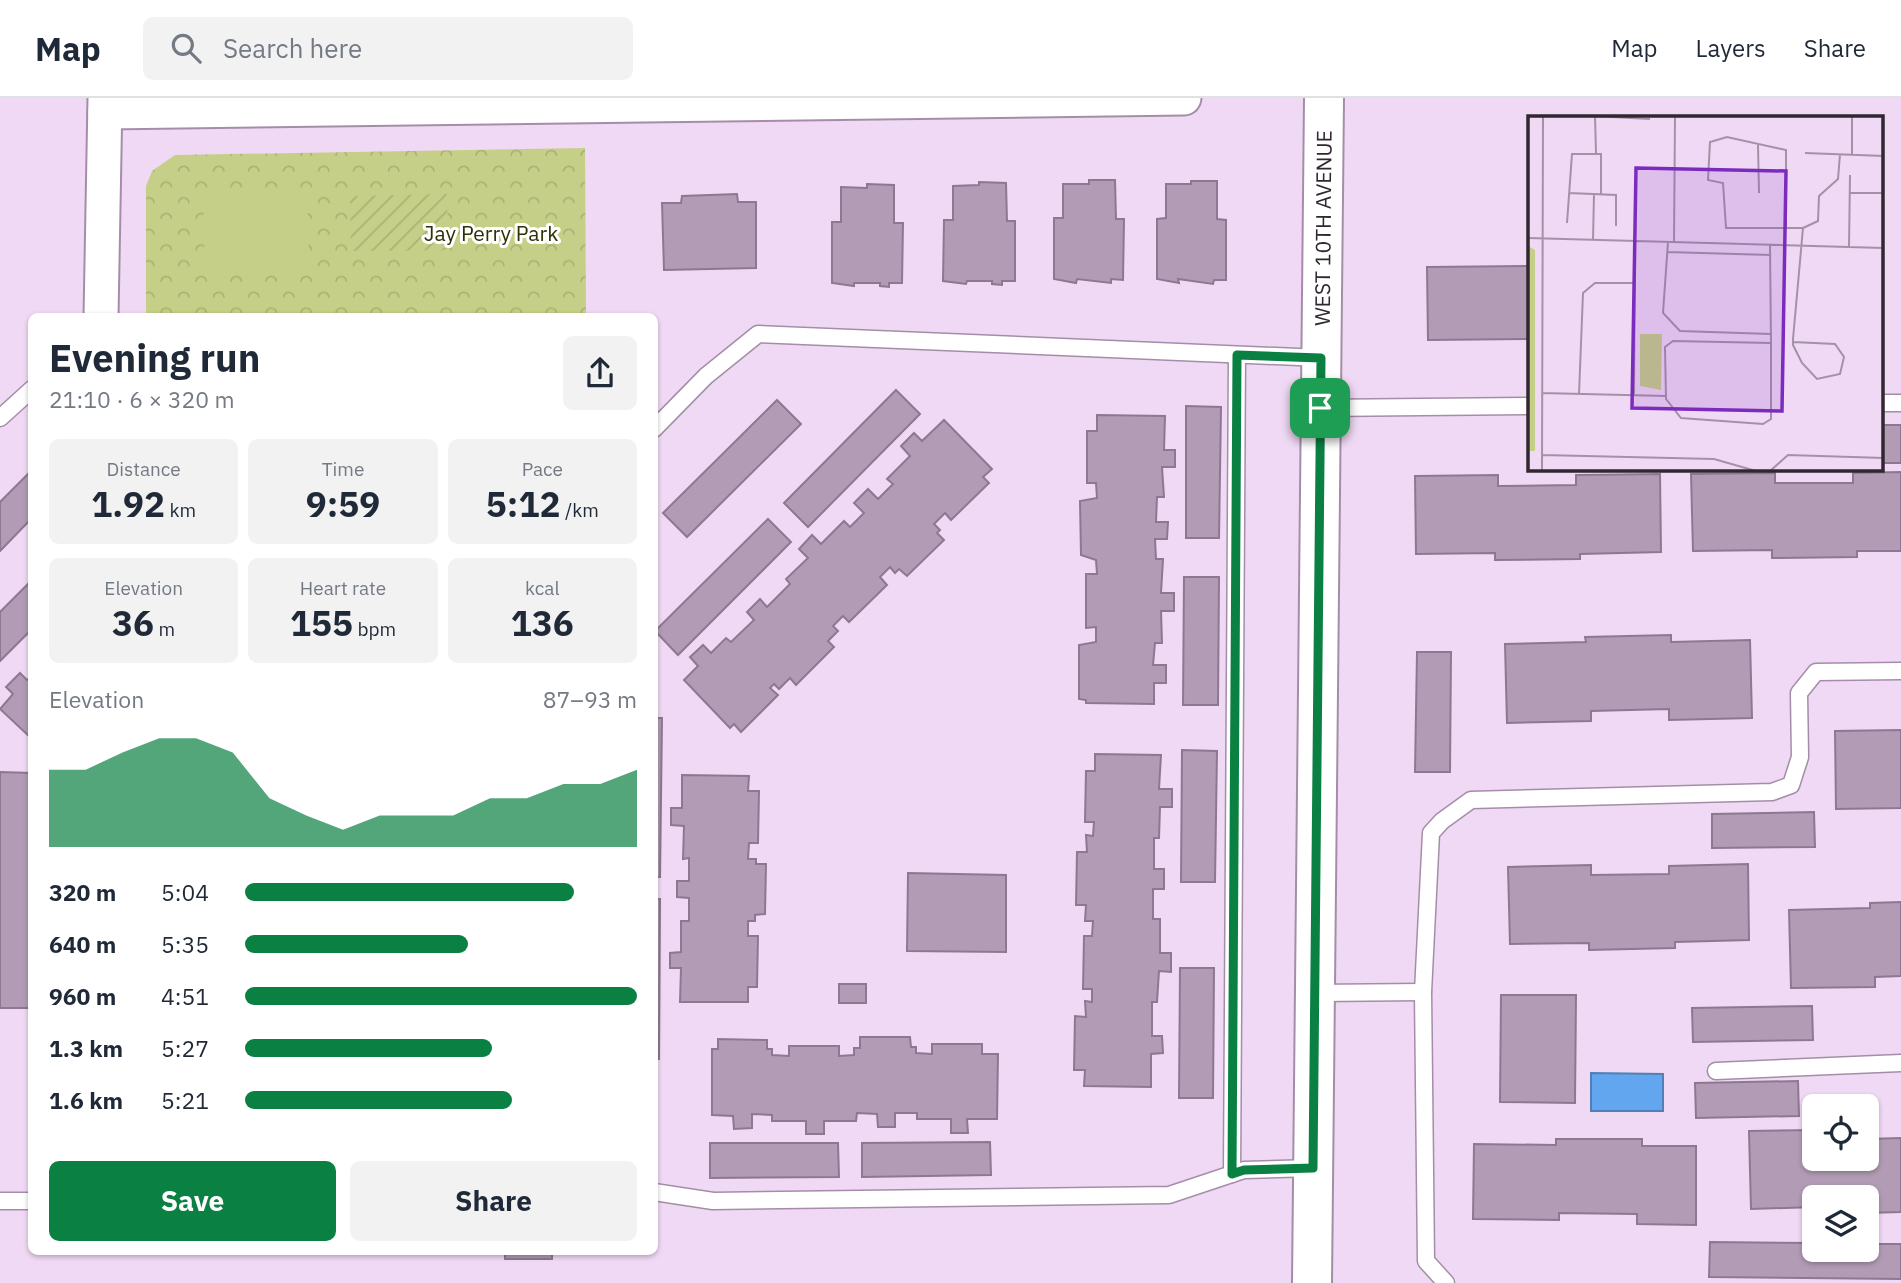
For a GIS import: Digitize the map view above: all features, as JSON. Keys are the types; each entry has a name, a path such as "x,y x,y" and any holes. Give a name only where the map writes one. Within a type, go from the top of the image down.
{"main road":[{"name":"WEST 10TH AVENUE","path":"1312,1283 1324,98"}],"street":[{"path":"101,313 105,105 1184,98"}],"lane":[{"path":"658,425 706,376 758,334 1321,358"},
{"path":"1232,1174 1237,355"},
{"path":"0,418 28,393"},
{"path":"1320,408 1528,406"},
{"path":"1446,1283 1426,1261 1423,992 1431,832 1471,800 1772,792 1791,785 1800,757 1799,693 1816,672 1901,671"},
{"path":"1315,993 1423,992"},
{"path":"1716,1071 1901,1063"},
{"path":"658,1193 713,1201 1156,1196 1170,1195 1244,1170 1313,1168"},
{"path":"0,1201 28,1200"}],"green space":[{"name":"Jay Perry Park","path":"585,148 586,313 146,313 146,186 152,171 175,155"},
{"path":"307,190 309,269 205,271 203,194"},
{"path":"447,194 448,250 351,251 350,196"}],"water":[{"path":"1591,1073 1663,1074 1663,1111 1591,1111"}],"building":[{"path":"1089,180 1115,180 1116,219 1124,219 1123,280 1111,279 1111,283 1077,279 1076,283 1054,279 1054,218 1063,218 1063,184 1089,184"},
{"path":"1191,181 1217,181 1217,219 1226,220 1226,280 1214,280 1213,284 1157,279 1157,219 1166,218 1166,184 1191,184"},
{"path":"979,182 1006,183 1007,221 1015,221 1015,281 1002,281 1002,285 992,284 992,281 967,281 966,284 943,281 944,220 953,220 953,186 979,185"},
{"path":"867,184 894,185 894,223 903,223 902,283 889,283 889,287 880,286 880,283 854,283 854,286 832,283 832,222 841,222 841,187 867,188"},
{"path":"737,194 738,202 756,202 756,268 664,270 662,203 681,203 682,196"},
{"path":"1528,266 1528,339 1428,340 1427,267"},
{"path":"896,390 920,414 808,527 784,503"},
{"path":"777,400 801,424 687,537 663,513"},
{"path":"1186,406 1221,407 1219,538 1186,538"},
{"path":"1097,415 1165,416 1164,450 1175,450 1175,467 1162,467 1164,497 1157,497 1156,522 1168,522 1167,539 1155,539 1156,559 1163,559 1161,593 1174,593 1174,611 1161,611 1162,643 1155,643 1153,665 1166,665 1166,683 1154,683 1154,704 1086,703 1086,700 1079,699 1079,645 1096,642 1096,627 1086,628 1086,574 1097,574 1096,560 1081,555 1080,501 1097,498 1096,483 1087,483 1087,431 1097,431"},
{"path":"944,420 992,469 983,477 989,483 951,520 945,513 934,524 940,530 937,533 944,540 907,576 899,569 895,573 890,567 880,577 887,585 849,622 843,616 833,626 838,631 828,641 834,647 796,685 790,678 779,689 774,684 770,688 778,695 741,732 734,724 730,728 684,680 698,666 690,657 703,645 711,653 726,638 731,642 754,620 747,612 760,599 767,607 790,584 786,579 808,558 799,549 812,535 821,544 844,521 850,527 864,513 854,503 868,489 878,499 893,484 887,479 910,456 901,446 914,433 922,441"},
{"path":"1884,425 1901,425 1901,463 1884,463"},
{"path":"1901,472 1901,551 1857,551 1857,557 1772,558 1772,550 1693,551 1691,474 1775,473 1775,483 1853,483 1853,473"},
{"path":"28,474 28,522 0,551 0,502"},
{"path":"1660,474 1661,552 1580,554 1580,559 1495,560 1495,553 1416,554 1415,476 1498,475 1498,486 1576,485 1576,475"},
{"path":"768,519 791,542 678,655 658,634 658,628"},
{"path":"1184,577 1219,577 1218,705 1183,705"},
{"path":"28,584 28,633 0,661 0,612"},
{"path":"1671,635 1671,642 1750,640 1752,718 1669,720 1669,709 1591,711 1591,721 1507,723 1505,644 1586,642 1585,637"},
{"path":"1417,652 1451,652 1450,772 1415,772"},
{"path":"20,673 28,679 28,735 0,709 13,694 6,687"},
{"path":"658,718 662,718 660,877"},
{"path":"1901,730 1901,808 1836,809 1835,731"},
{"path":"1182,750 1217,751 1215,882 1181,882"},
{"path":"1095,754 1161,755 1159,789 1172,789 1172,807 1160,807 1159,838 1154,838 1154,869 1164,869 1164,889 1153,889 1153,919 1160,919 1160,953 1171,953 1171,972 1159,971 1157,1002 1152,1002 1152,1036 1162,1036 1163,1053 1151,1054 1151,1087 1084,1086 1085,1070 1074,1070 1075,1016 1086,1017 1085,1001 1092,1002 1092,989 1083,989 1084,936 1092,936 1093,921 1085,921 1086,905 1076,905 1077,852 1087,852 1086,835 1093,836 1094,822 1085,822 1086,771 1095,771"},
{"path":"0,772 28,773 28,1008 0,1008"},
{"path":"682,775 749,776 748,791 759,791 758,843 749,843 748,859 756,859 756,864 766,864 765,914 755,915 755,921 748,921 748,936 758,936 757,987 748,987 748,1002 680,1002 681,968 670,968 670,953 681,952 681,921 689,921 689,898 677,897 677,881 689,881 689,858 683,859 684,826 671,825 671,808 682,808"},
{"path":"1814,812 1815,847 1712,848 1712,814"},
{"path":"1748,864 1749,940 1675,942 1675,948 1589,950 1589,943 1510,944 1508,867 1591,865 1591,875 1669,874 1669,866"},
{"path":"908,873 1006,875 1006,952 907,951"},
{"path":"658,899 660,899 659,1059"},
{"path":"1901,902 1901,976 1875,977 1875,987 1791,988 1789,910 1870,908 1870,903"},
{"path":"1180,968 1214,968 1213,1098 1179,1098"},
{"path":"839,984 866,984 866,1003 839,1003"},
{"path":"1501,995 1576,995 1575,1103 1500,1102"},
{"path":"1812,1006 1813,1040 1693,1042 1692,1008"},
{"path":"860,1037 910,1037 911,1047 916,1047 916,1053 932,1054 932,1044 982,1044 982,1054 998,1054 997,1119 967,1119 968,1133 951,1133 951,1119 917,1119 917,1113 895,1113 895,1127 878,1127 877,1114 857,1113 856,1121 824,1121 824,1134 806,1134 806,1121 772,1121 772,1115 752,1114 752,1128 734,1129 733,1116 712,1115 712,1049 718,1049 718,1039 767,1040 767,1049 772,1049 772,1055 789,1056 789,1046 839,1046 839,1056 854,1055 854,1048 860,1048"},
{"path":"1798,1081 1799,1116 1696,1118 1695,1083"},
{"path":"1802,1130 1802,1171 1879,1171 1879,1139 1901,1138 1901,1212 1879,1213 1879,1185 1802,1185 1802,1207 1751,1209 1749,1131"},
{"path":"1556,1139 1642,1139 1642,1146 1696,1146 1696,1225 1637,1224 1637,1214 1559,1213 1559,1220 1473,1219 1474,1144 1556,1145"},
{"path":"990,1142 991,1175 862,1177 862,1143"},
{"path":"710,1143 838,1143 839,1177 710,1178"},
{"path":"1710,1242 1802,1243 1802,1262 1879,1262 1879,1244 1901,1244 1901,1279 1709,1277"},
{"path":"505,1255 552,1255 552,1259 505,1259"}],"route":[{"path":"1237,355 1321,358 1320,408 1313,1168 1244,1170 1232,1174 1237,355"}]}
